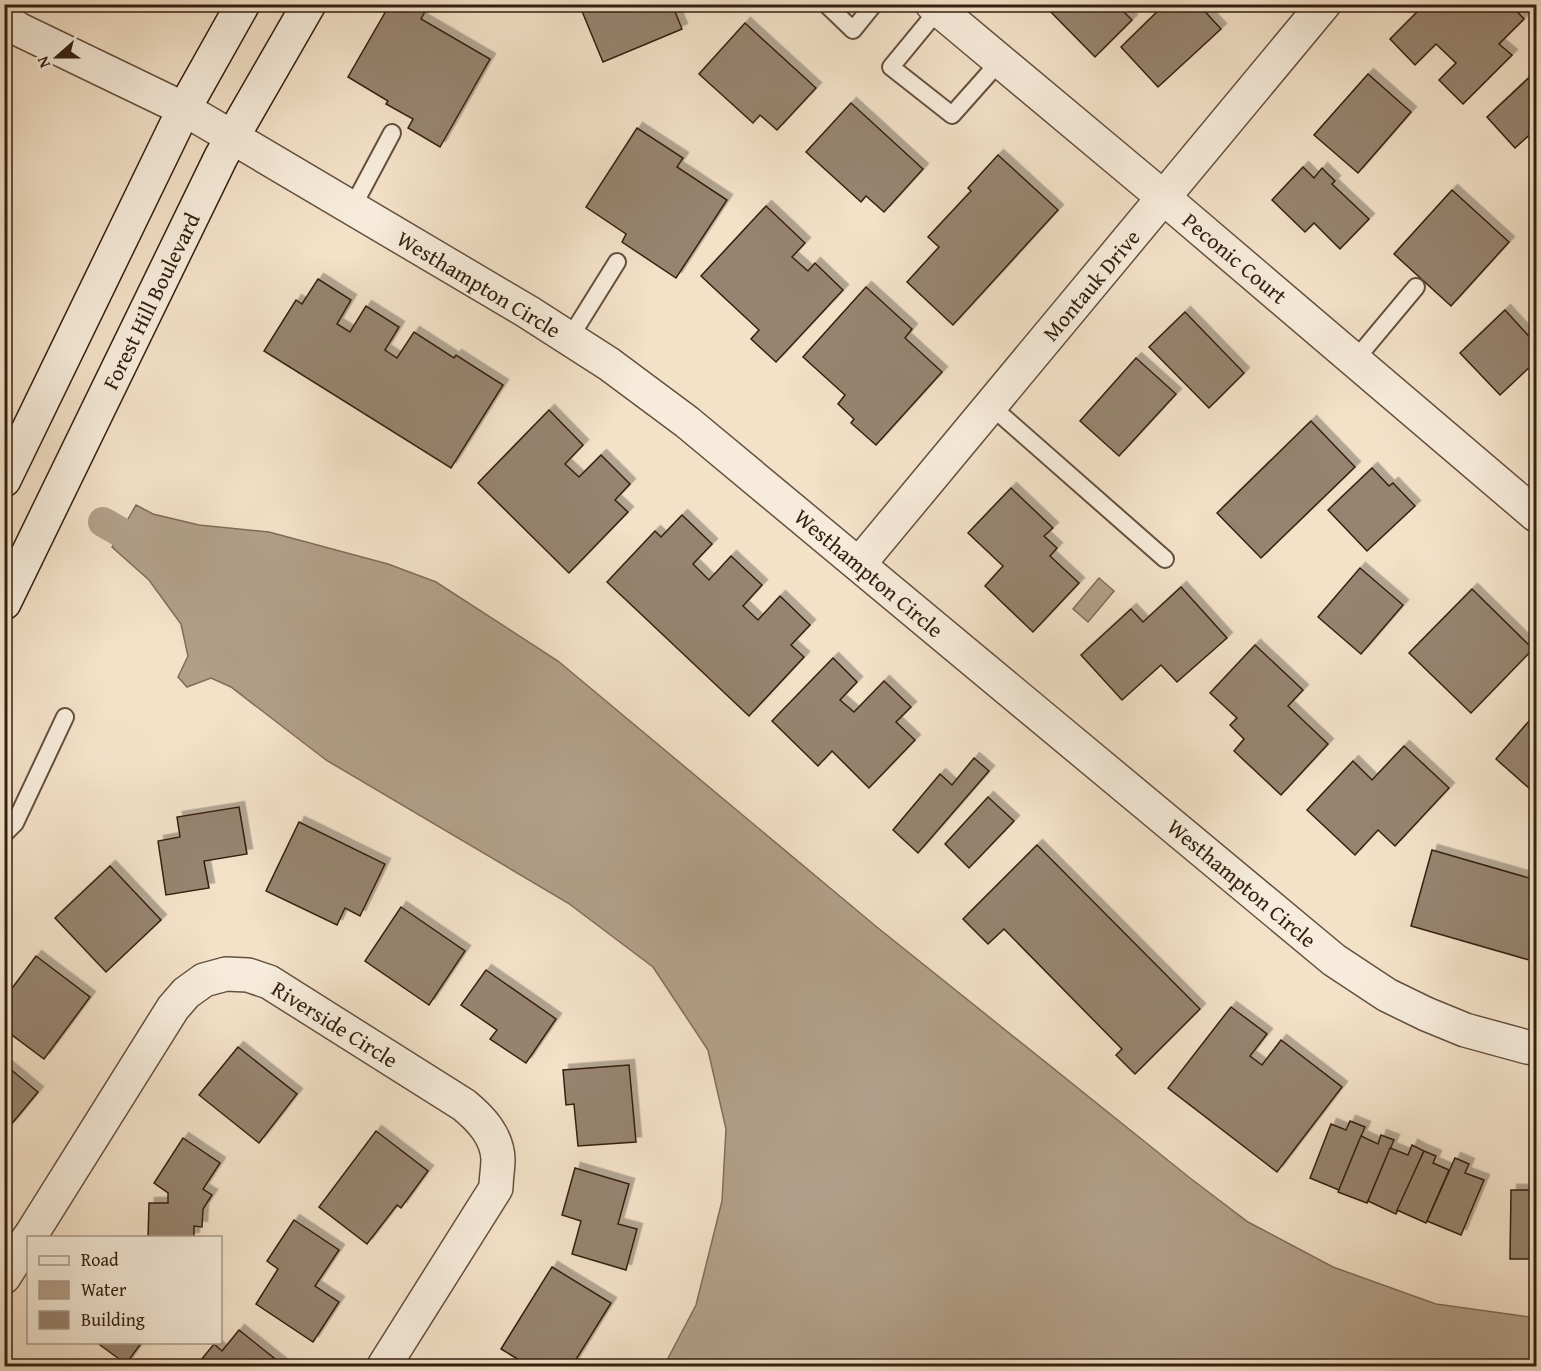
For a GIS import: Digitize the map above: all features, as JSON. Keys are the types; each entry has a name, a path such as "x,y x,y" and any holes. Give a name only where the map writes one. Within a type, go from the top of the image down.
{"street":[{"path":"4,480 184,109 243,4"},
{"name":"Forest Hill Boulevard","path":"4,603 221,157 309,4"},
{"name":"Montauk Drive","path":"859,564 1324,4"},
{"name":"Peconic Court","path":"935,7 1164,198 1536,515"},
{"name":"Westhampton Circle","path":"4,20 18,29 184,109 528,312 609,364 687,422 1334,960 1387,995 1426,1014 1465,1030 1536,1048"},
{"name":"Riverside Circle","path":"30,1236 173,1008 186,993 204,980 226,974 248,975 268,982 464,1105 480,1118 492,1136 498,1158 496,1188 384,1366"},
{"name":"Riverside Circle","path":"4,1277 27,1241"}],"lane":[{"path":"826,4 853,30 874,4"},
{"path":"935,7 891,67 952,115 1000,61"},
{"path":"352,208 392,133"},
{"path":"569,339 617,262"},
{"path":"1355,360 1416,287"},
{"path":"991,406 1166,559"},
{"path":"4,834 15,823 65,717"}],"water":[{"path":"136,505 153,514 199,525 269,532 388,564 436,582 558,661 878,928 1248,1222 1333,1267 1436,1304 1536,1318 1536,1366 664,1366 696,1305 722,1201 726,1129 708,1050 653,967 568,903 326,760 231,687 211,678 187,687 178,677 188,656 181,624 149,580 112,547"},
{"path":"1099,578 1114,591 1088,622 1073,609"}],"building":[{"path":"390,4 421,4 427,8 421,19 490,59 440,147 408,128 413,119 386,104 388,101 348,77"},
{"path":"579,4 672,4 682,29 603,62"},
{"path":"1043,4 1116,4 1132,20 1095,57"},
{"path":"1165,4 1198,4 1221,29 1158,87 1121,47"},
{"path":"1425,4 1436,4 1440,9 1444,4 1510,4 1524,19 1499,44 1512,55 1463,104 1439,80 1456,63 1436,44 1415,65 1390,39"},
{"path":"745,23 816,88 777,130 760,115 753,123 699,74"},
{"path":"1536,71 1536,129 1515,148 1487,117"},
{"path":"1368,74 1411,112 1358,173 1314,135"},
{"path":"851,103 923,169 884,212 866,196 861,202 806,152"},
{"path":"637,128 683,158 677,167 727,200 676,278 622,242 626,234 586,207"},
{"path":"998,155 1058,210 953,325 907,282 939,247 928,237 971,191 968,188"},
{"path":"1303,167 1314,178 1322,168 1335,181 1332,184 1369,219 1340,249 1314,223 1305,232 1272,200"},
{"path":"1452,190 1509,242 1451,306 1394,254"},
{"path":"766,206 805,243 792,257 808,271 815,263 843,290 776,362 751,339 759,330 701,276"},
{"path":"318,279 351,300 337,324 350,332 366,306 399,327 385,350 397,358 414,332 454,358 456,355 503,385 451,468 264,351 296,300 302,304"},
{"path":"866,287 912,329 905,338 942,372 876,445 851,423 854,419 838,404 845,395 803,357"},
{"path":"1505,310 1536,344 1536,361 1500,395 1460,353"},
{"path":"1185,312 1244,373 1209,408 1149,347"},
{"path":"1136,358 1176,394 1119,456 1080,421"},
{"path":"549,410 583,445 565,464 579,477 601,455 630,484 615,500 628,512 569,573 478,483"},
{"path":"1311,421 1355,467 1261,558 1217,513"},
{"path":"1372,468 1389,486 1393,483 1415,506 1367,551 1328,510"},
{"path":"1011,488 1053,528 1044,536 1057,548 1050,556 1079,583 1033,632 985,586 1003,566 968,533"},
{"path":"682,515 712,544 693,564 709,580 731,556 762,585 743,606 758,620 780,596 810,625 791,645 804,657 749,716 607,582 655,531 661,537"},
{"path":"1360,568 1403,605 1361,654 1318,617"},
{"path":"1181,587 1227,638 1177,682 1161,665 1122,700 1081,655 1131,609 1143,622"},
{"path":"1472,589 1533,649 1471,713 1409,653"},
{"path":"1255,645 1303,690 1288,706 1328,744 1281,795 1234,751 1244,739 1230,725 1237,718 1210,693"},
{"path":"833,658 857,682 840,700 854,712 884,681 911,707 896,722 915,740 869,788 832,751 818,766 772,721"},
{"path":"1536,713 1536,782 1530,789 1496,759"},
{"path":"1404,746 1449,788 1395,846 1378,830 1355,855 1307,810 1353,761 1372,780"},
{"path":"974,758 989,771 918,853 893,830 940,774 952,785"},
{"path":"988,797 1014,821 969,868 945,844"},
{"path":"239,807 247,854 204,861 209,888 166,895 158,841 180,837 177,817"},
{"path":"299,822 385,864 360,916 345,908 337,925 266,891"},
{"path":"1037,845 1200,1009 1135,1074 1116,1055 1122,1049 1004,929 988,944 963,919"},
{"path":"1432,850 1536,880 1536,962 1411,926"},
{"path":"110,866 161,920 106,972 55,918"},
{"path":"401,907 465,951 429,1005 365,961"},
{"path":"36,956 90,997 44,1059 4,1029 4,999"},
{"path":"486,970 556,1019 526,1063 490,1039 497,1030 461,1005"},
{"path":"1231,1007 1267,1034 1250,1056 1262,1065 1281,1040 1342,1087 1277,1172 1168,1088"},
{"path":"238,1047 297,1094 259,1143 199,1095"},
{"path":"4,1064 38,1092 10,1126 6,1123 4,1125"},
{"path":"629,1065 636,1142 578,1146 574,1104 566,1105 563,1070"},
{"path":"1350,1121 1365,1127 1339,1190 1310,1178 1331,1124 1346,1130"},
{"path":"376,1131 428,1171 401,1208 397,1205 367,1244 319,1207"},
{"path":"1381,1135 1394,1140 1367,1203 1338,1192 1361,1136 1378,1144"},
{"path":"183,1138 220,1163 203,1189 212,1195 203,1209 202,1227 194,1226 194,1236 148,1236 149,1203 168,1203 168,1193 154,1183"},
{"path":"1412,1145 1424,1151 1396,1214 1368,1201 1390,1148 1408,1155"},
{"path":"1424,1151 1436,1156 1433,1163 1449,1170 1426,1223 1397,1210"},
{"path":"1455,1158 1469,1164 1465,1173 1484,1180 1461,1235 1427,1221"},
{"path":"575,1168 629,1184 618,1224 637,1229 626,1270 572,1254 581,1221 562,1215"},
{"path":"1511,1190 1536,1190 1536,1259 1510,1259"},
{"path":"294,1220 339,1250 315,1286 339,1302 313,1342 256,1304 278,1269 267,1261"},
{"path":"552,1267 611,1303 572,1366 529,1366 501,1349"},
{"path":"239,1330 284,1366 196,1366 214,1344 222,1351"},
{"path":"99,1344 141,1344 126,1364"}],"waterway":[{"path":"103,522 155,552"}]}
